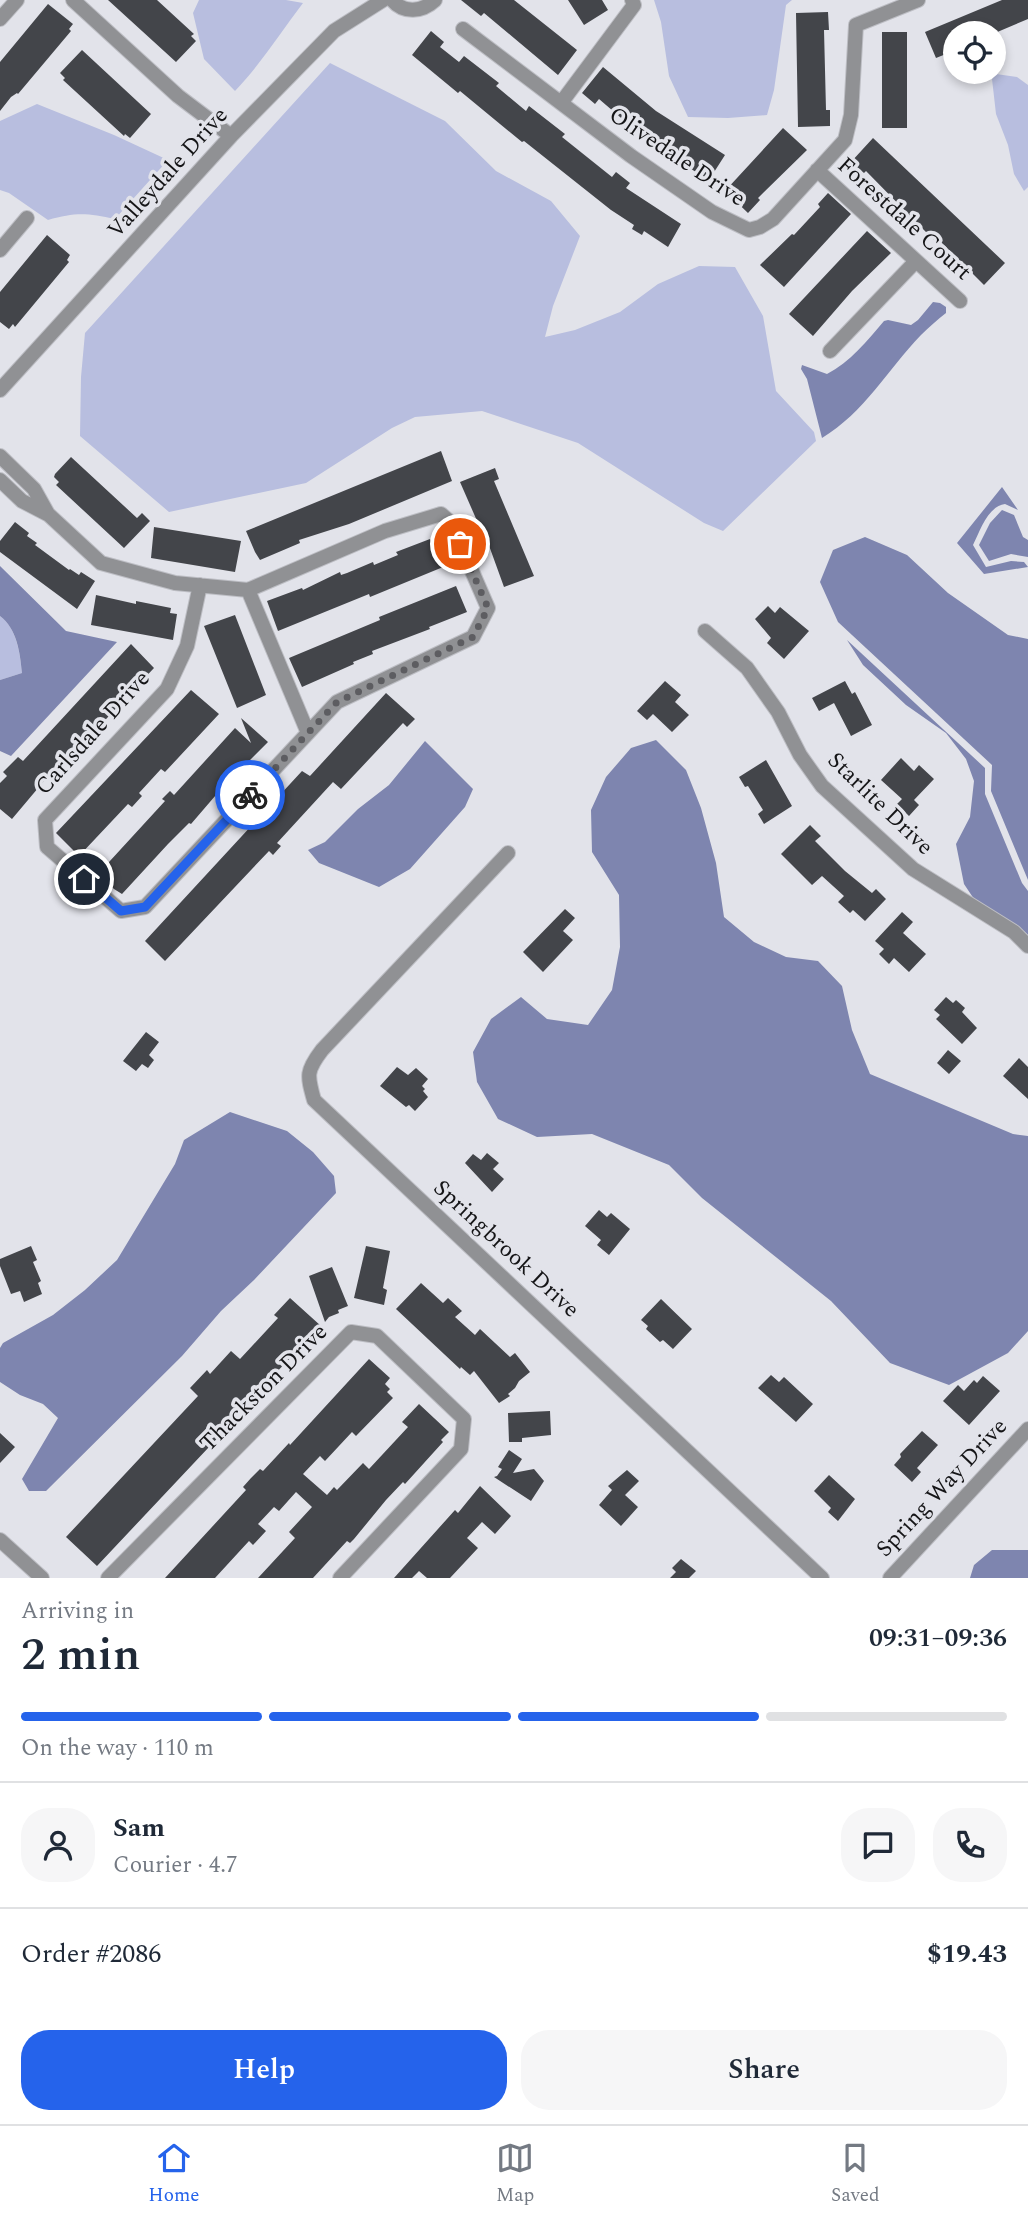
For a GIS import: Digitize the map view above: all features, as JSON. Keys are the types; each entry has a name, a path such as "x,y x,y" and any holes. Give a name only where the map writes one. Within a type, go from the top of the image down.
{"street":[{"path":"0,19 17,0"},
{"path":"73,0 178,96 231,136"},
{"name":"Valleydale Drive","path":"0,390 231,136 334,31 383,0"},
{"path":"392,0 407,10 418,10 429,6 435,0"},
{"path":"561,103 634,5 632,0"},
{"name":"Olivedale Drive","path":"463,29 631,156 712,212 749,230 760,228 773,219 845,140 849,128 856,25 918,0"},
{"name":"Forestdale Court","path":"817,170 960,301"},
{"path":"0,250 27,218"},
{"path":"830,351 916,261"},
{"name":"Carlsdale Drive","path":"0,456 34,489 49,515"},
{"path":"4,484 20,476"},
{"name":"Carlsdale Drive","path":"4,484 22,500 49,515 101,563 175,583 200,585 248,590 384,531 441,514 451,523 488,608 473,637 337,702 145,907 121,911 47,847 45,820 167,689 187,646 200,585"},
{"path":"248,590 308,733"},
{"name":"Starlite Drive","path":"705,631 747,668 778,712 800,755 822,786 913,869 1014,932 1028,946"},
{"name":"Springbrook Drive","path":"508,853 317,1057 308,1071 314,1100 822,1578"},
{"name":"Thackston Drive","path":"108,1578 351,1332 377,1336 464,1419 461,1449 340,1578"},
{"name":"Spring Way Drive","path":"890,1578 1028,1429"},
{"path":"0,1539 42,1578"}],"shaded area":[{"path":"199,0 286,0 303,3 235,91 204,59 193,13"},
{"path":"654,0 792,0 786,5 774,90 767,115 688,117 669,76 661,22"},
{"path":"330,63 445,121 496,171 551,201 580,236 553,306 545,337 575,330 620,312 658,284 699,266 735,267 763,316 776,391 814,432 816,441 723,531 704,523 578,443 482,411 415,417 392,428 306,483 169,512 80,436 85,333"},
{"path":"1006,75 1017,77 1028,85 1028,187 1024,191 1014,174 1008,145 996,114 993,84 1006,84"},
{"path":"37,104 168,160 115,219 82,214 48,220 9,193 0,190 0,121"},
{"path":"933,302 946,307 946,313 909,348 851,416 822,438 802,365 827,374 850,357 884,321 911,325"},
{"path":"1002,487 1018,510 1005,504 994,509 985,520 973,545 986,567 1011,561 1024,562 1028,567 984,574 957,543"},
{"path":"1002,510 1014,515 1023,537 1028,540 1028,557 1011,554 989,561 979,545 990,523"},
{"path":"865,537 907,555 948,593 1008,635 1028,639 1028,880 991,791 992,765 838,622 820,582 833,550"},
{"path":"0,566 66,631 117,642 11,756 0,751 0,680 22,673 14,634 0,616"},
{"path":"0,616 14,634 22,673 0,680"},
{"path":"847,640 985,768 985,794 1022,883 1028,891 1028,935 974,899 964,884 956,844 970,817 974,781 966,759 946,733 906,705 863,665"},
{"path":"656,740 686,770 701,808 716,863 724,917 754,942 786,957 818,961 842,986 852,1030 870,1074 1013,1134 1028,1136 1028,1331 1008,1353 949,1385 890,1363 831,1301 702,1198 669,1165 592,1134 537,1137 498,1119 477,1082 473,1052 491,1019 521,997 547,1019 588,1025 612,990 620,947 619,895 592,852 591,810 606,777 631,748"},
{"path":"425,741 473,789 465,807 410,869 379,887 319,863 308,850 325,842 358,809 389,785"},
{"path":"230,1112 287,1131 313,1152 334,1176 336,1193 221,1311 182,1356 46,1491 29,1491 22,1479 58,1418 43,1404 20,1395 0,1382 0,1348 3,1343 53,1315 117,1260 175,1164 184,1140"},
{"path":"992,1550 1028,1550 1028,1578 970,1578 974,1565"}],"building":[{"path":"108,0 157,0 194,34 191,36 196,41 176,62"},
{"path":"461,0 514,0 577,50 558,75 484,13 481,16"},
{"path":"568,0 602,0 608,10 584,25"},
{"path":"1002,0 1028,0 1028,19 1006,28 1006,21 951,21"},
{"path":"48,4 73,24 69,29 71,31 18,94 11,97 0,111 0,62"},
{"path":"828,12 829,30 824,30 826,110 830,110 830,126 798,127 796,13"},
{"path":"943,25 943,55 936,58 925,32"},
{"path":"431,31 444,42 440,47 459,62 464,56 499,83 496,86 526,111 529,106 565,134 562,137 612,177 616,172 630,183 626,188 681,224 668,247 644,231 642,235 632,229 634,225 522,142 460,91 458,93 412,55"},
{"path":"882,32 907,32 907,128 882,128"},
{"path":"82,50 151,114 130,138 125,134 124,136 63,80 65,78 60,73"},
{"path":"603,67 656,111 725,155 709,180 639,137 599,99 595,104 582,93"},
{"path":"783,128 807,150 758,198 760,200 748,213 725,191"},
{"path":"873,138 1005,263 984,285 937,238 935,241 866,171 864,173 851,162"},
{"path":"828,193 851,214 784,287 760,265 794,235 820,207 818,204"},
{"path":"867,231 891,253 852,291 813,336 789,314"},
{"path":"47,235 70,255 67,260 69,262 15,327 13,324 9,329 0,322 0,292"},
{"path":"441,451 452,481 349,524 299,540 300,543 260,560 255,552 246,531"},
{"path":"71,457 137,518 142,513 150,521 124,548 56,485 59,482 54,477 55,474"},
{"path":"495,468 499,479 494,481 534,576 504,587 483,529 481,530 460,482"},
{"path":"15,522 29,533 27,536 37,543 35,545 69,570 79,575 81,572 95,581 77,609 0,552 0,541"},
{"path":"154,527 241,541 235,572 151,558"},
{"path":"430,539 437,539 448,565 278,631 267,601 302,588 303,590 340,572 341,575 373,562 374,565 398,555 396,552"},
{"path":"456,586 467,612 372,651 373,654 353,662 354,664 302,687 289,658"},
{"path":"96,595 171,608 170,613 177,614 173,640 91,625"},
{"path":"768,606 775,613 780,607 809,631 784,659 767,643 771,638 755,619"},
{"path":"235,615 266,695 237,708 204,626"},
{"path":"131,644 154,668 77,750 62,764 60,762 12,819 0,809 0,783 7,776 3,772 18,757 23,761"},
{"path":"665,681 681,695 675,702 689,715 672,732 653,714 647,720 637,711"},
{"path":"845,681 852,694 855,692 872,725 851,736 834,703 819,711 812,698"},
{"path":"191,690 219,714 165,772 161,769 139,793 142,796 132,807 128,804 79,856 56,833"},
{"path":"386,693 415,719 407,727 403,723 341,789 333,782 277,843 281,846 273,855 269,851 165,961 145,941 302,771 310,776"},
{"path":"241,718 268,742 240,767 191,824 168,844 122,894 114,889 98,874 165,801 162,799 170,791 174,795 235,728 251,743"},
{"path":"901,758 914,771 919,765 934,779 914,800 919,805 909,816 897,804 902,799 881,780"},
{"path":"766,760 792,806 764,824 758,814 763,810 739,777"},
{"path":"810,825 821,836 815,841 845,871 872,893 876,889 886,899 865,921 838,902 844,896 822,876 812,885 781,854"},
{"path":"565,909 575,918 563,931 573,940 543,972 523,952"},
{"path":"902,912 913,922 903,933 926,954 909,972 894,958 889,964 879,954 884,949 875,941"},
{"path":"946,997 953,1003 956,1000 965,1008 962,1012 977,1028 962,1044 936,1019 940,1015 934,1010"},
{"path":"146,1032 159,1042 149,1055 154,1060 148,1068 142,1064 136,1071 123,1061"},
{"path":"948,1050 961,1061 949,1074 937,1063"},
{"path":"1019,1058 1028,1067 1028,1099 1003,1076"},
{"path":"397,1067 408,1075 416,1068 428,1079 422,1086 428,1097 415,1111 380,1086"},
{"path":"487,1153 499,1163 493,1169 504,1179 492,1192 465,1163 473,1154 481,1160"},
{"path":"599,1210 607,1217 611,1213 630,1229 609,1255 597,1245 601,1240 585,1226"},
{"path":"31,1246 37,1260 33,1262 41,1281 38,1283 42,1294 24,1302 20,1291 11,1294 0,1259"},
{"path":"366,1246 390,1251 383,1288 387,1290 384,1305 354,1298"},
{"path":"332,1267 348,1306 338,1310 339,1313 325,1322 309,1276"},
{"path":"421,1283 443,1303 448,1298 462,1311 455,1317 475,1335 480,1329 510,1357 515,1353 530,1372 508,1394 510,1396 499,1403 474,1371 470,1375 461,1367 460,1369 396,1309"},
{"path":"290,1298 321,1326 270,1379 272,1380 231,1427 225,1430 97,1566 66,1537 198,1396 190,1388 207,1370 210,1374 231,1351 240,1359 278,1318 274,1315"},
{"path":"661,1299 692,1329 673,1349 663,1340 660,1342 641,1320"},
{"path":"369,1359 390,1378 385,1384 390,1389 387,1392 393,1398 356,1436 352,1432 325,1461 320,1456 303,1474 327,1495 334,1487 337,1490 363,1463 369,1469 408,1427 402,1422 419,1404 449,1432 441,1440 443,1442 405,1484 403,1482 386,1500 354,1539 350,1543 347,1541 313,1578 258,1578 295,1538 289,1532 312,1507 296,1492 279,1511 274,1507 258,1524 266,1531 253,1545 249,1541 215,1578 165,1578 246,1490 243,1487 251,1478 260,1469 263,1471 289,1443 290,1445"},
{"path":"771,1375 779,1382 784,1377 813,1404 796,1422 758,1388"},
{"path":"983,1376 1000,1391 969,1425 943,1401 958,1385 964,1391 974,1380 977,1383"},
{"path":"550,1411 551,1435 522,1438 522,1442 509,1442 508,1413"},
{"path":"922,1431 938,1445 917,1468 921,1472 912,1482 894,1465 901,1457 900,1454"},
{"path":"0,1433 15,1447 0,1463"},
{"path":"509,1450 522,1459 513,1473 534,1469 544,1481 531,1501 494,1477 502,1469 498,1467"},
{"path":"627,1470 639,1481 625,1495 638,1507 621,1526 599,1505 612,1490 608,1486"},
{"path":"829,1475 855,1499 838,1521 828,1512 831,1508 814,1491"},
{"path":"480,1486 511,1516 495,1534 482,1522 467,1538 478,1548 450,1578 427,1578 419,1571 412,1578 394,1578 455,1510 458,1513"},
{"path":"681,1559 696,1571 689,1578 670,1578 676,1572 672,1568"}],"way so far":[{"path":"250,795 337,702 473,637 488,608 460,544"}],"route":[{"path":"84,879 121,911 145,907 250,795"}]}
